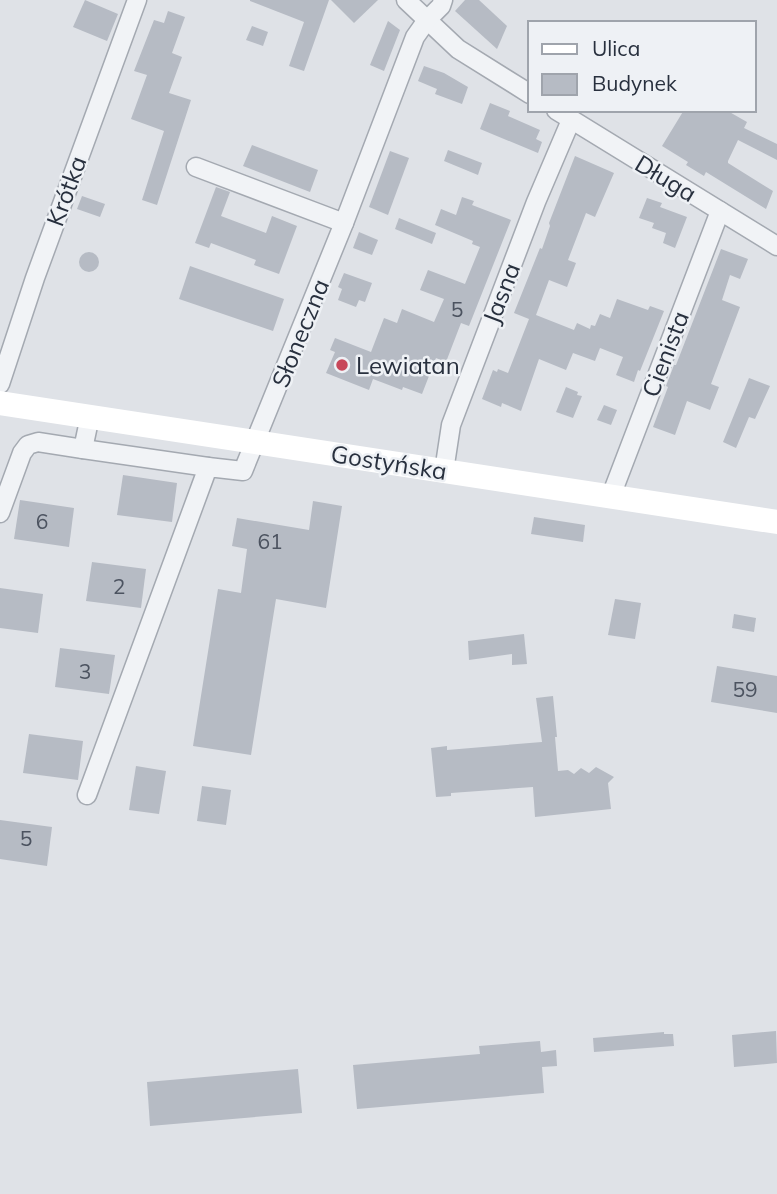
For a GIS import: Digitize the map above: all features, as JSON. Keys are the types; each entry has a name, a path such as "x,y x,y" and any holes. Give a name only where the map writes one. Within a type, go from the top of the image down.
{"main road":[{"name":"Gostyńska","path":"0,403 777,522"}],"street":[{"name":"Krótka","path":"0,384 35,278 137,0"},
{"path":"406,0 472,59 528,93"},
{"name":"Słoneczna","path":"208,467 243,471 344,223 415,37 443,0"},
{"name":"Długa","path":"563,115 777,246"},
{"name":"Jasna","path":"444,471 451,425 536,202 563,115"},
{"path":"196,167 344,223"},
{"name":"Cienista","path":"611,496 720,211"},
{"path":"83,449 90,416"},
{"path":"0,513 22,453 28,445 38,442 208,467 87,795"}],"building":[{"path":"85,0 118,14 107,41 73,27"},
{"path":"250,0 329,0 304,71 289,66 304,22"},
{"path":"331,0 378,0 354,23"},
{"path":"465,0 479,0 507,26 497,49 455,11"},
{"path":"168,11 185,17 172,53 182,57 169,93 191,100 157,205 142,200 164,131 131,119 147,75 134,71 154,20 164,23"},
{"path":"388,21 400,30 384,71 370,65"},
{"path":"252,26 268,32 263,46 246,40"},
{"path":"424,66 444,73 468,87 462,104 435,94 437,89 418,81"},
{"path":"490,103 510,111 508,116 540,130 536,139 542,142 538,153 480,129"},
{"path":"683,112 730,112 747,122 744,128 777,144 777,160 738,140 728,163 773,191 766,209 706,172 704,176 662,146"},
{"path":"252,145 318,170 310,192 243,166"},
{"path":"448,150 482,163 478,175 444,161"},
{"path":"390,151 409,158 388,215 369,207"},
{"path":"575,156 614,173 595,217 586,213 568,260 576,263 567,287 549,280 536,315 574,330 577,323 590,329 591,325 595,326 600,314 610,318 617,299 648,310 650,306 664,311 634,382 616,375 623,357 600,348 595,361 573,353 566,370 539,359 521,411 502,403 501,407 482,399 493,370 508,373 529,319 514,313 540,248 542,249"},
{"path":"216,187 230,192 221,216 266,233 272,216 297,226 279,274 254,265 256,260 211,243 209,248 195,243"},
{"path":"82,196 105,204 100,217 77,209"},
{"path":"462,197 474,201 472,205 511,220 469,326 461,323 446,362 436,358 422,394 373,379 369,390 326,373 335,352 330,350 335,338 371,352 384,318 397,323 402,309 434,322 444,299 420,290 428,270 465,284 480,247 472,244 473,241 435,225 441,209 456,215"},
{"path":"647,198 662,203 660,207 687,217 675,248 663,243 666,233 652,228 654,223 639,218"},
{"path":"399,218 436,233 432,244 395,229"},
{"path":"359,232 378,240 372,255 353,248"},
{"path":"721,249 748,259 740,279 730,275 722,300 740,307 711,384 719,387 710,410 687,401 675,435 653,427 674,365"},
{"path":"89,252 96,255 99,262 96,269 89,272 82,269 79,262 82,255"},
{"path":"190,266 284,299 273,331 179,299"},
{"path":"344,273 372,283 365,302 359,300 356,307 338,300 342,289 338,287"},
{"path":"749,378 770,386 755,419 749,417 736,448 723,442"},
{"path":"566,387 582,396 573,418 556,412"},
{"path":"604,405 617,410 611,425 597,420"},
{"path":"123,475 177,483 172,522 117,515"},
{"path":"20,500 74,508 69,547 14,539"},
{"path":"313,501 342,506 326,608 276,599 251,755 193,746 218,589 241,593 247,549 232,546 237,518 309,530"},
{"path":"534,517 585,525 583,542 531,534"},
{"path":"92,562 146,569 141,608 86,601"},
{"path":"0,588 43,594 38,633 0,628"},
{"path":"615,599 641,603 635,639 608,635"},
{"path":"734,614 756,618 754,632 732,628"},
{"path":"524,634 527,664 512,665 512,654 469,660 468,641"},
{"path":"60,648 115,655 109,694 55,687"},
{"path":"717,666 777,676 777,713 711,702"},
{"path":"553,696 558,771 568,770 574,774 581,768 589,773 596,767 614,777 608,783 611,809 535,817 533,787 451,793 451,796 436,797 431,748 447,746 447,750 542,742 536,698"},
{"path":"29,734 83,741 78,780 23,773"},
{"path":"136,766 166,771 159,814 129,810"},
{"path":"202,786 231,790 226,825 197,821"},
{"path":"0,820 52,827 47,866 0,859"},
{"path":"776,1031 777,1063 734,1067 732,1035"},
{"path":"664,1032 673,1034 674,1046 594,1052 593,1038"},
{"path":"540,1041 541,1052 556,1050 557,1066 542,1067 544,1093 357,1109 353,1065 480,1054 479,1046"},
{"path":"298,1069 302,1113 150,1126 147,1082"}],"place":[{"name":"Lewiatan","path":"342,365"}]}
